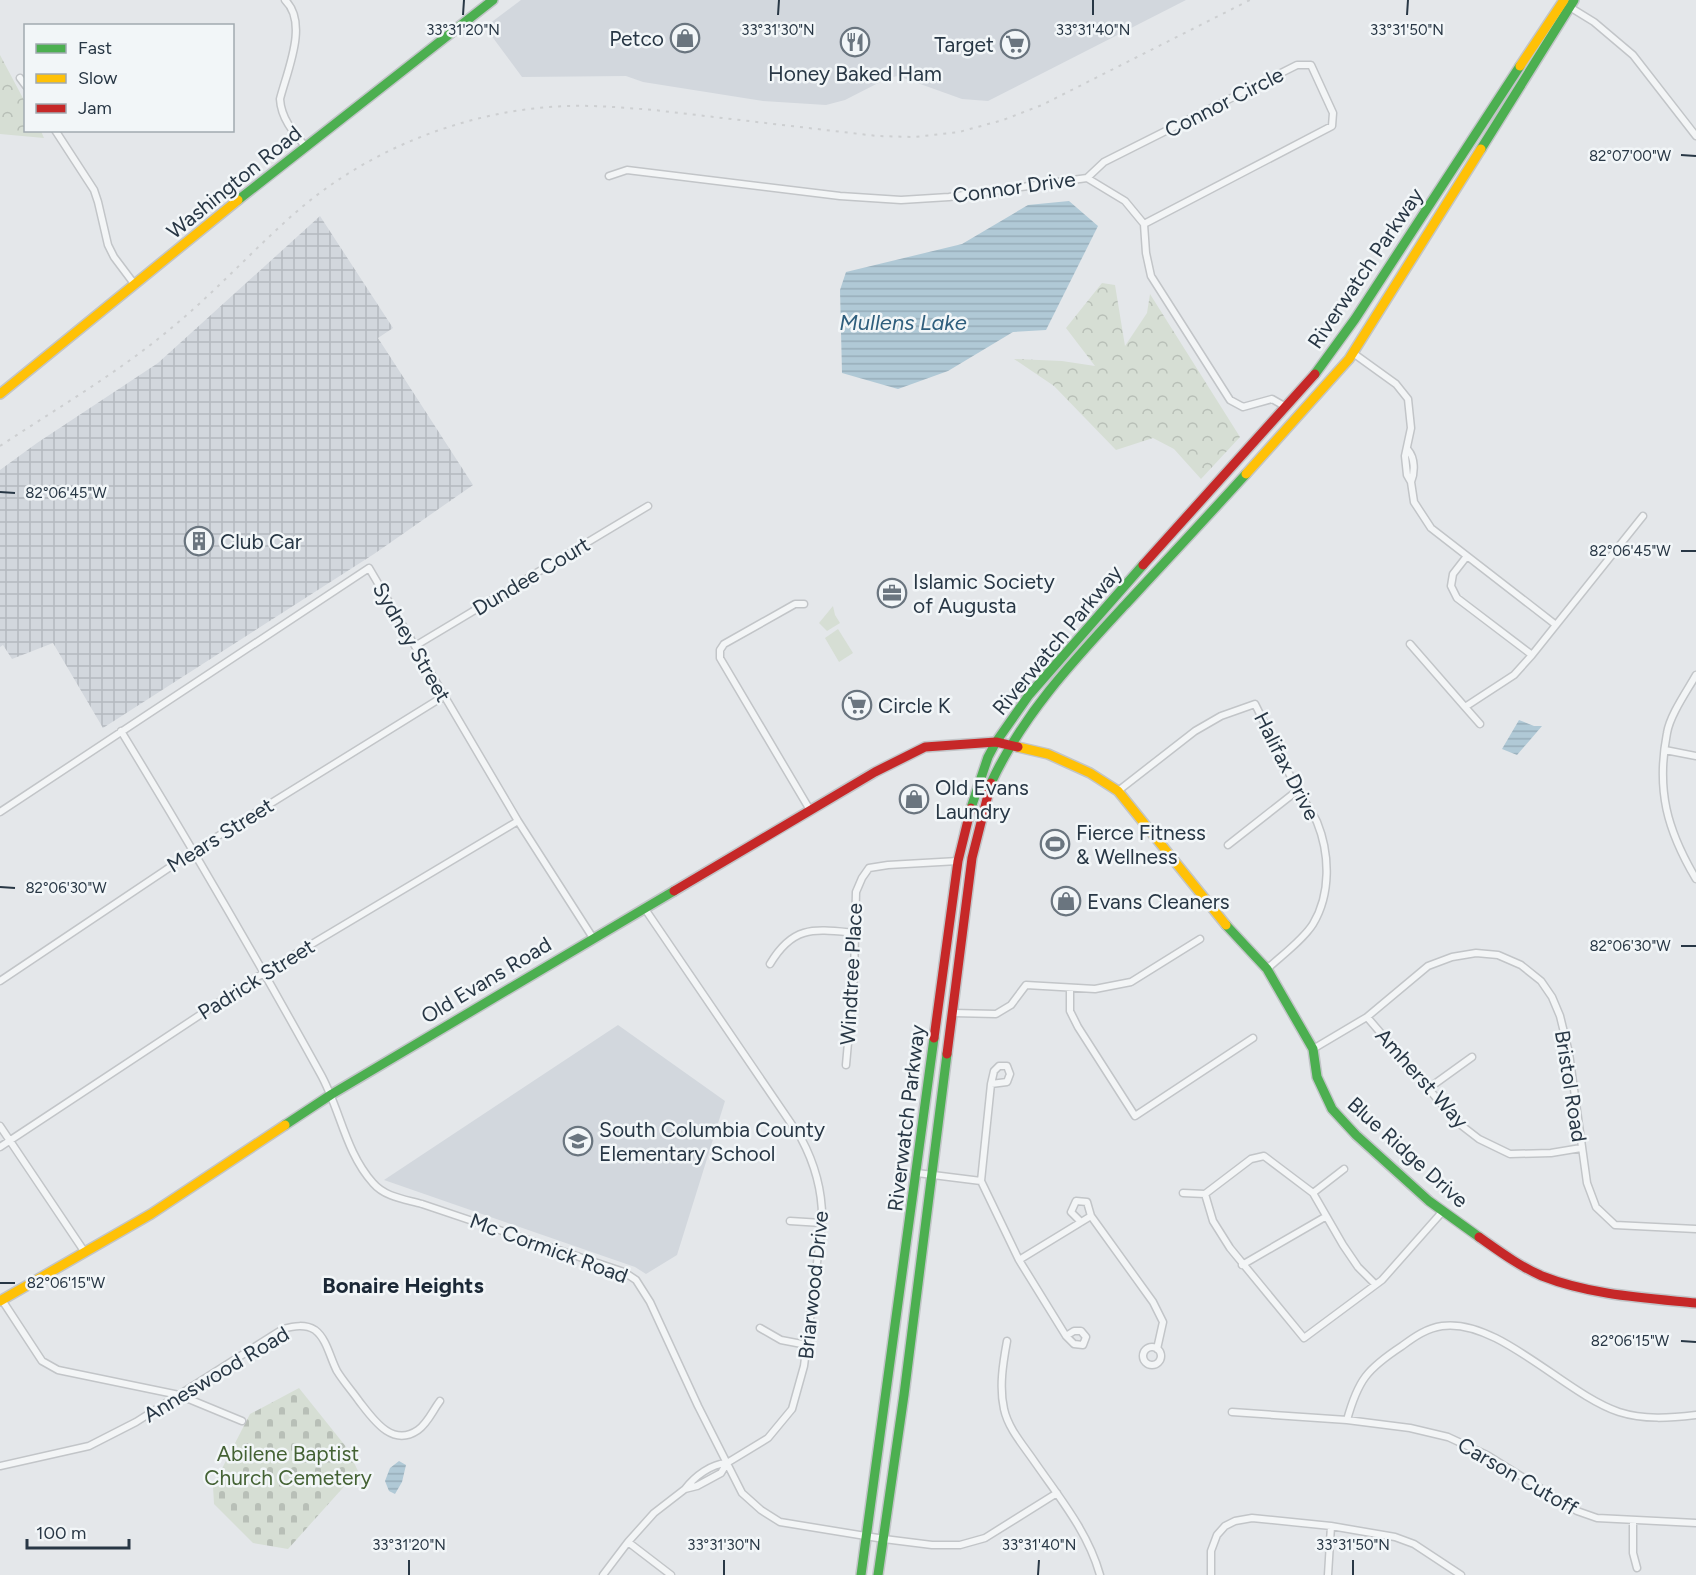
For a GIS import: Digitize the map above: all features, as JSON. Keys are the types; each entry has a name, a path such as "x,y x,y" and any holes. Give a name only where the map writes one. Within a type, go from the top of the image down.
{"main road":[{"name":"Washington Road","path":"0,394 275,169 493,0"},
{"name":"Riverwatch Parkway","path":"878,1575 972,858 988,791 1010,746 1030,714 1066,669 1277,441 1353,353 1567,2"},
{"name":"Riverwatch Parkway","path":"861,1575 958,861 966,821 988,757 1029,695 1054,665 1316,372 1567,2"},
{"name":"Old Evans Road","path":"1,1300 151,1214 332,1094 885,766 925,747 937,745 996,742 1010,746"},
{"name":"Blue Ridge Drive","path":"1010,746 1048,754 1090,773 1118,791 1240,942 1267,969 1313,1049 1317,1077 1332,1109 1356,1135 1429,1201 1513,1261 1540,1275 1566,1284 1645,1299 1696,1303"}],"street":[{"path":"285,0 296,17 297,29 280,99 281,110 287,123 306,147"},
{"path":"1567,2 1633,55 1696,136"},
{"name":"Connor Circle","path":"1087,178 1104,162 1297,64 1311,65 1333,113 1332,126 1144,224"},
{"path":"20,78 24,83"},
{"path":"56,132 93,190 108,244 114,257 135,285"},
{"name":"Connor Drive","path":"609,176 627,170 840,196 901,200 1087,178 1125,201 1144,224"},
{"path":"1144,224 1146,253 1151,276 1230,400 1243,407 1272,399 1286,407"},
{"path":"1353,353 1396,384 1408,399 1411,428 1405,456 1407,476 1411,482 1414,502 1431,528 1556,624"},
{"name":"Dundee Court","path":"415,646 648,506"},
{"path":"1466,707 1514,675 1532,656 1643,516"},
{"path":"1467,556 1453,574 1451,586 1457,598 1532,656"},
{"name":"Sydney Street","path":"121,732 369,568 518,821 593,938"},
{"path":"804,604 795,604 724,644 720,650 720,658 810,810"},
{"path":"1410,644 1480,724"},
{"path":"1696,675 1667,731 1663,776 1664,802 1672,833 1696,879"},
{"name":"Mears Street","path":"0,981 194,850 444,696"},
{"name":"Halifax Drive","path":"1118,791 1195,731 1221,716 1255,704 1312,813 1324,843 1327,865 1321,909 1311,926 1267,969"},
{"path":"0,812 121,732"},
{"name":"Mc Cormick Road","path":"121,732 194,850 265,972 332,1094 354,1154 373,1183 389,1195 624,1272 636,1280 650,1302 742,1492 761,1510 780,1522 884,1539 932,1545 960,1545 985,1538 1057,1493"},
{"path":"1665,750 1696,756"},
{"path":"1228,845 1298,790"},
{"name":"Padrick Street","path":"0,1147 265,972 518,821"},
{"name":"Windtree Place","path":"846,1065 854,975 855,892 862,878 869,868 958,861"},
{"name":"Briarwood Drive","path":"603,1575 654,1513 685,1489 693,1479 718,1463 727,1463 768,1438 792,1409 807,1345 822,1223 823,1203 819,1184 812,1160 801,1138 645,909"},
{"path":"770,964 779,948 796,934 819,929 855,933"},
{"path":"953,1013 996,1014 1011,1005 1026,986 1095,989 1131,982 1200,939"},
{"name":"Bristol Road","path":"1313,1049 1367,1017 1428,966 1452,957 1476,953 1498,956 1521,965 1541,981 1552,997 1560,1016 1574,1084 1587,1183 1596,1207 1615,1225 1696,1229"},
{"path":"1070,988 1070,1011 1078,1027 1135,1116 1253,1038"},
{"name":"Amherst Way","path":"1367,1017 1457,1122 1479,1139 1510,1154 1551,1153 1581,1148"},
{"path":"1429,1088 1472,1057"},
{"path":"992,1084 981,1181 1019,1260 1066,1336"},
{"path":"0,1126 84,1251"},
{"path":"1183,1193 1205,1194 1251,1159 1264,1156 1313,1193 1358,1267 1375,1284"},
{"path":"1313,1193 1344,1169"},
{"path":"917,1173 981,1181"},
{"path":"1205,1194 1213,1221 1242,1265 1304,1338 1382,1280 1443,1211"},
{"path":"1081,1222 1071,1212 1076,1201 1087,1202 1092,1216 1153,1302 1163,1322 1157,1349"},
{"path":"1019,1260 1092,1216"},
{"path":"1242,1265 1325,1216"},
{"path":"790,1221 822,1223"},
{"path":"1,1300 42,1361 57,1370 179,1395 242,1421"},
{"name":"Anneswood Road","path":"0,1466 89,1446 136,1422 283,1329 295,1326 306,1326 316,1331 345,1382 378,1426 388,1432 398,1435 416,1431 425,1424 440,1401"},
{"path":"1347,1420 1355,1391 1371,1370 1420,1334 1443,1326 1463,1326 1486,1332 1597,1402 1620,1412 1645,1418 1696,1415"},
{"path":"760,1328 781,1340 807,1345"},
{"path":"1007,1341 1002,1395 1004,1412 1015,1434 1057,1493 1093,1550 1100,1575"},
{"name":"Carson Cutoff","path":"1232,1412 1347,1420 1410,1428 1448,1437 1487,1455 1577,1511 1597,1518 1696,1523"},
{"path":"1211,1575 1211,1551 1217,1534 1225,1526 1235,1521 1252,1518 1331,1526 1395,1537 1414,1544 1461,1575"},
{"path":"1633,1521 1633,1553 1637,1568"},
{"path":"1328,1575 1331,1526"},
{"path":"628,1542 670,1575"}],"shaded area":[{"path":"521,0 1186,0 988,101 962,99 898,76 888,78 845,100 826,105 763,101 643,82 626,76 522,77 485,27"},
{"path":"320,216 393,328 378,338 473,485 374,554 103,728 53,643 12,659 3,645 0,647 0,470 158,363"},
{"name":"South Columbia County Elementary School","path":"618,1025 725,1101 677,1255 646,1274 635,1267 384,1180"}],"green space":[{"path":"0,55 24,100 24,132 41,132 44,138 0,134"},
{"path":"1102,283 1115,285 1125,346 1147,313 1150,294 1240,437 1201,479 1174,449 1153,438 1116,450 1054,386 1014,359 1062,361 1095,366 1066,328"},
{"path":"833,606 840,623 827,631 819,623"},
{"path":"838,629 853,653 839,662 825,638"},
{"name":"Abilene Baptist Church Cemetery","path":"299,1388 347,1448 358,1471 288,1549 253,1543 214,1504 213,1486 250,1414"}],"water":[{"name":"Mullens Lake","path":"1069,201 1098,226 1046,330 1013,332 948,371 898,389 842,373 840,290 846,272 962,244 1028,205"},
{"path":"1519,720 1534,726 1542,726 1517,755 1502,749"},
{"path":"399,1461 406,1465 402,1482 395,1494 389,1491 385,1481 390,1468"}],"railway":[{"path":"0,446 154,342 206,298 295,213 324,190 355,169 422,136 494,115 568,106 654,110 877,136 915,137 959,132 1003,120 1042,105 1250,0"}],"traffic: fast":[{"path":"238,200 493,0"},
{"path":"1481,149 1574,0"},
{"path":"1315,374 1355,319 1520,66"},
{"path":"991,783 1018,734 1051,689 1087,646 1246,474"},
{"path":"971,808 988,757 1029,695 1143,565"},
{"path":"285,1125 332,1094 674,891"},
{"path":"1226,925 1267,969 1313,1049 1317,1077 1332,1109 1356,1135 1429,1201 1479,1237"},
{"path":"861,1575 934,1038"},
{"path":"878,1575 904,1395 947,1054"}],"traffic: slow":[{"path":"1520,66 1564,0"},
{"path":"1246,474 1349,359 1481,149"},
{"path":"0,394 238,200"},
{"path":"1018,747 1048,754 1090,773 1118,791 1226,925"},
{"path":"0,1301 151,1214 285,1125"}],"traffic: jam":[{"path":"1143,565 1315,374"},
{"path":"674,891 875,772 925,747 996,742 1018,747"},
{"path":"947,1054 972,858 991,783"},
{"path":"934,1038 958,861 971,808"},
{"path":"1479,1237 1525,1268 1579,1288 1618,1295 1696,1303"}],"place":[{"name":"Petco","path":"685,38"},
{"name":"Honey Baked Ham","path":"855,42"},
{"name":"Target","path":"1015,44"},
{"name":"Club Car","path":"199,541"},
{"name":"Islamic Society of Augusta","path":"892,593"},
{"name":"Circle K","path":"857,705"},
{"name":"Old Evans Laundry","path":"914,799"},
{"name":"Fierce Fitness & Wellness","path":"1055,844"},
{"name":"Evans Cleaners","path":"1066,901"},
{"name":"South Columbia County Elementary School","path":"578,1141"}],"district":[{"name":"Bonaire Heights","path":"403,1285"}]}
